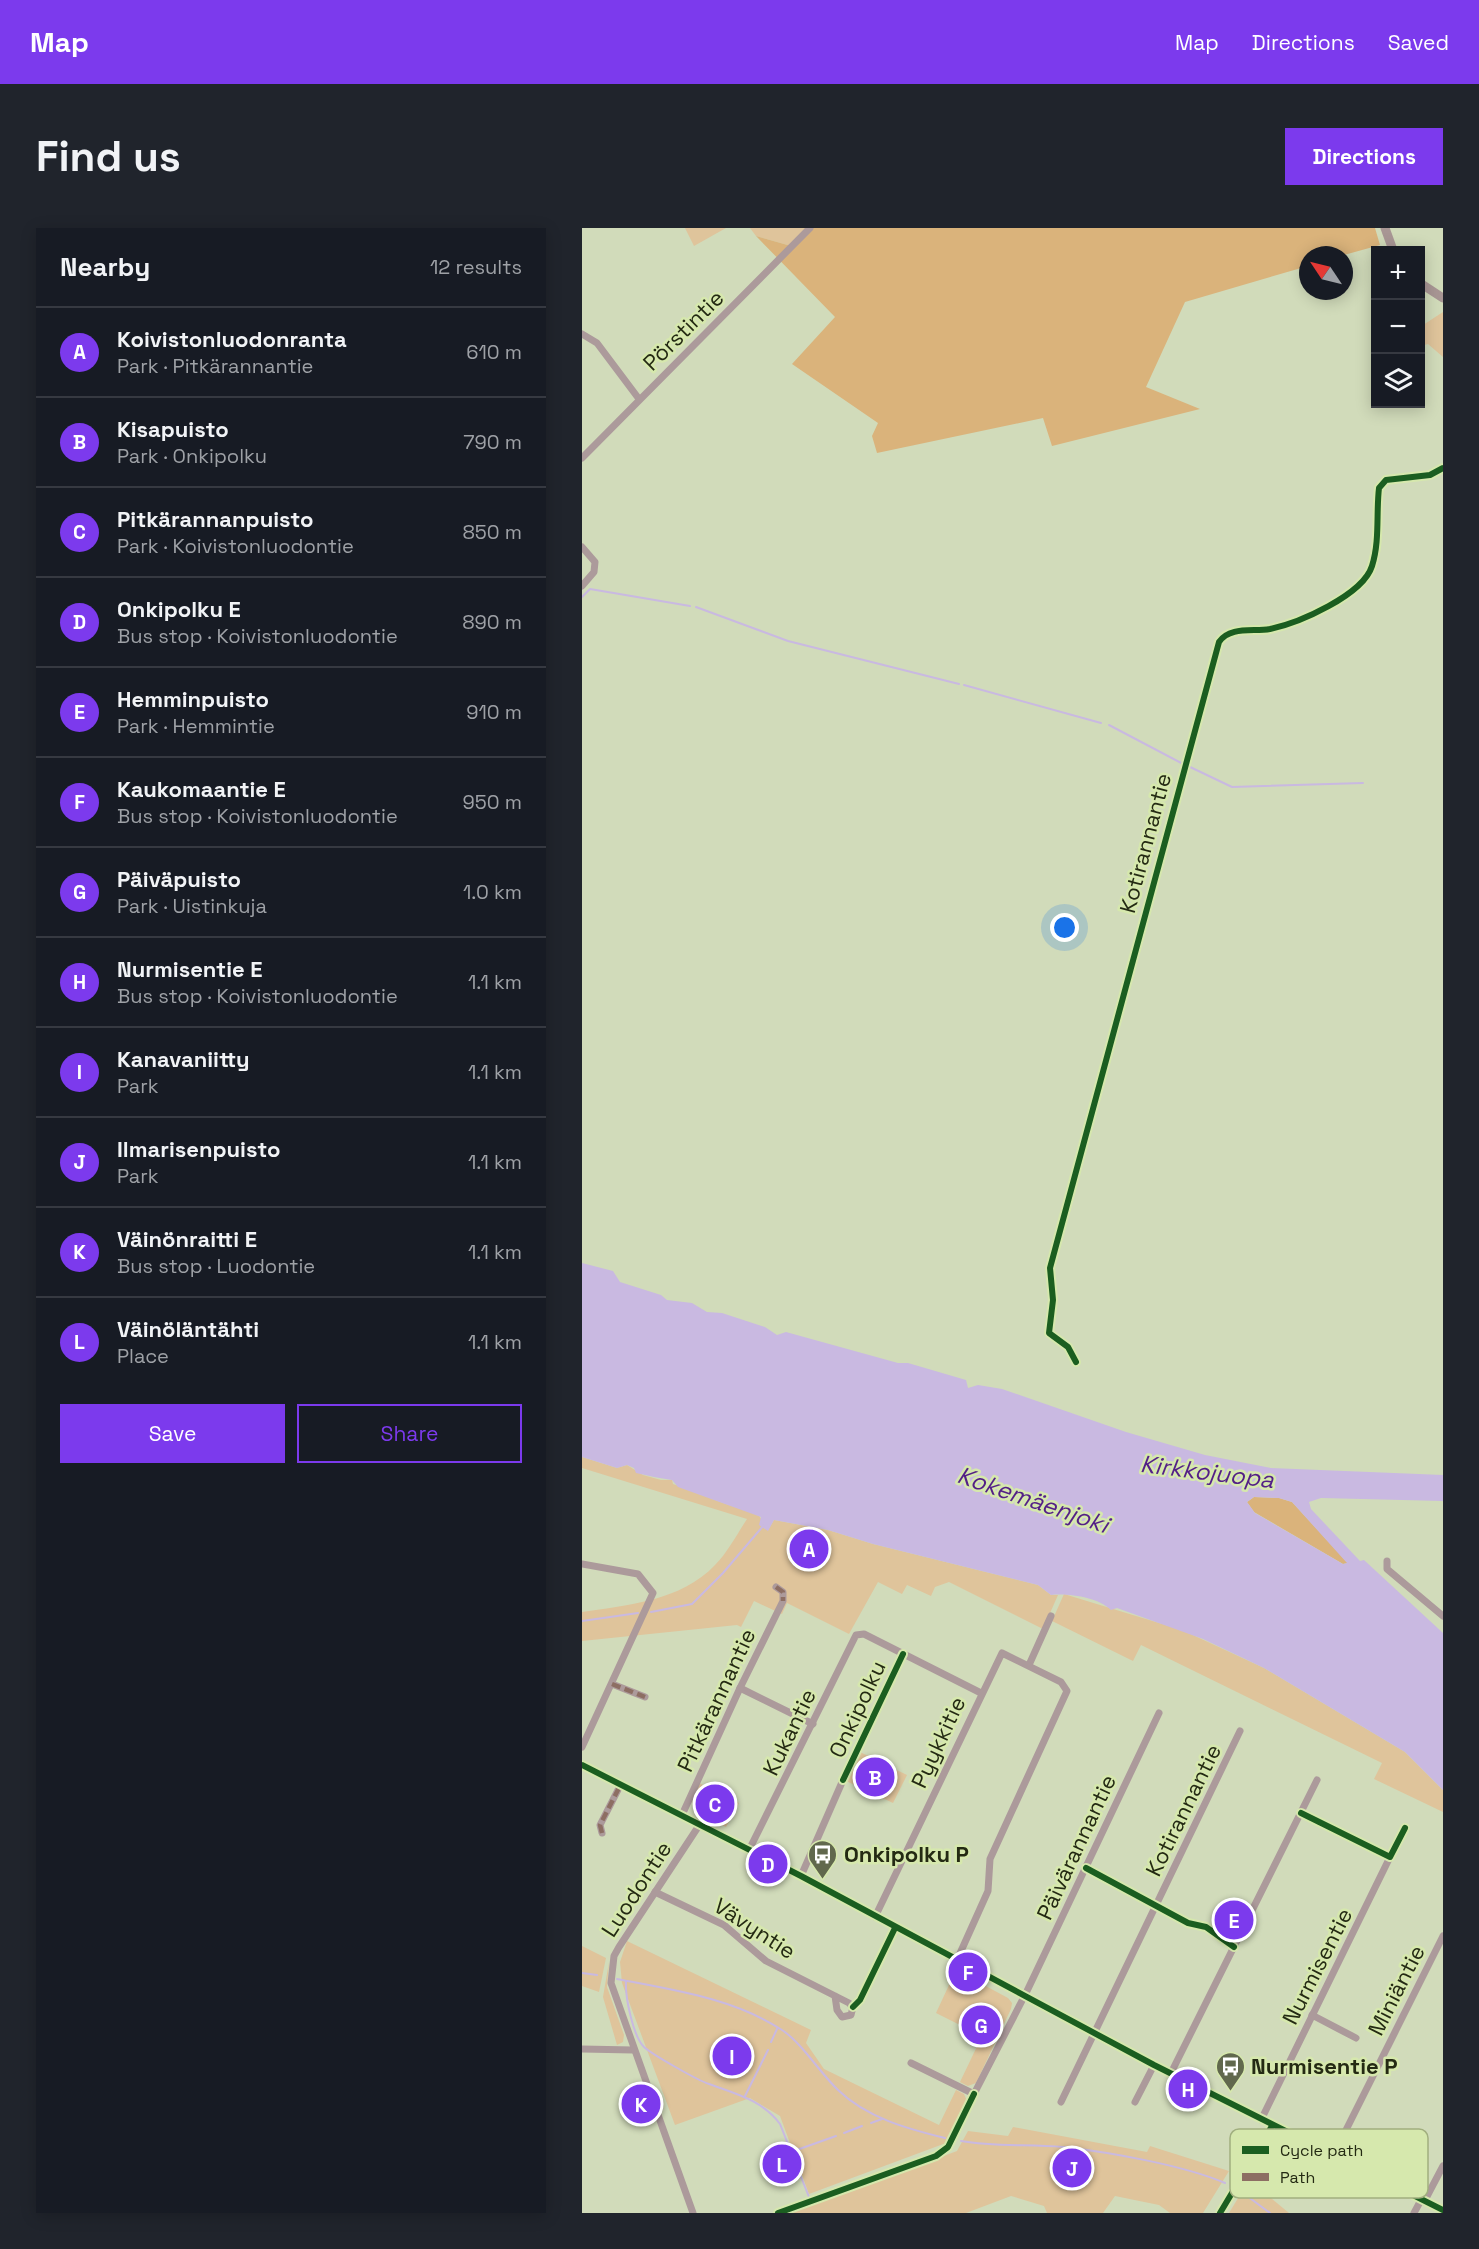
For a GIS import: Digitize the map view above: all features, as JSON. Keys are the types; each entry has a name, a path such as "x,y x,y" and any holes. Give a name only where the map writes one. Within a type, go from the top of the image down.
{"main road":[{"path":"1385,228 1392,246"},
{"path":"1425,286 1443,298"}],"street":[{"name":"Pörstintie","path":"582,458 810,228"},
{"path":"582,334 597,343 639,399"},
{"name":"Kotirannantie","path":"1076,1362 1068,1347 1049,1333 1053,1300 1050,1268 1219,642 1231,632 1271,629 1320,610 1366,581 1373,565 1379,488 1386,480 1430,476 1443,468"},
{"path":"582,547 595,562 594,572 582,586"},
{"path":"1388,1561 1387,1569 1443,1616"},
{"path":"582,1564 638,1574 653,1593 582,1747"},
{"name":"Pitkärannantie","path":"682,1815 783,1601 783,1592 776,1587"},
{"path":"1029,1665 1051,1616"},
{"name":"Kukantie","path":"749,1850 856,1635 864,1634 981,1693"},
{"name":"Pyykkitie","path":"875,1917 1002,1653 1029,1665 1061,1682 1067,1691 990,1859 988,1891 957,1960"},
{"path":"612,1684 645,1697"},
{"path":"740,1688 813,1724"},
{"name":"Päivärannantie","path":"911,2063 974,2094 1024,1997 1160,1713"},
{"name":"Kotirannantie","path":"1061,2102 1240,1731"},
{"path":"582,1765 801,1876 1024,1997 1278,2129"},
{"name":"Onkipolku","path":"801,1876 843,1780"},
{"path":"1171,2073 1317,1780"},
{"path":"602,1833 600,1825 621,1784"},
{"name":"Luodontie","path":"693,2213 613,1995 612,1969 619,1947 700,1824"},
{"name":"Nurmisentie","path":"1261,2120 1390,1857"},
{"name":"Vävyntie","path":"655,1892 724,1925 766,1961 835,1996"},
{"name":"Miniäntie","path":"1347,2129 1442,1939"},
{"path":"1312,2015 1356,2038"},
{"path":"582,2049 633,2050"},
{"path":"1135,2102 1154,2065"},
{"path":"1428,2192 1443,2166"},
{"path":"1220,2213 1231,2198"},
{"path":"1417,2198 1443,2210"},
{"path":"1414,2213 1425,2198"}],"shaded area":[{"path":"685,228 726,228 694,246"},
{"path":"750,228 803,228 808,230 791,246 756,236"},
{"path":"803,228 1375,228 1380,245 1353,252 1353,246 1299,246 1299,269 1185,302 1146,387 1200,409 1052,446 1043,418 877,453 872,436 878,423 792,364 835,317 756,236 791,246 807,230"},
{"path":"1443,312 1443,357 1428,344 1425,345 1425,324"},
{"path":"582,1457 617,1468 627,1465 643,1475 661,1480 672,1480 673,1484 758,1514 768,1530 774,1520 828,1530 873,1544 1038,1585 1051,1595 1058,1595 1043,1629 949,1582 935,1587 931,1596 907,1585 902,1594 878,1582 849,1634 787,1603 782,1614 754,1601 741,1627 737,1625 582,1641 582,1612 635,1604 686,1587 720,1560 747,1519 582,1468"},
{"path":"1254,1497 1279,1498 1292,1502 1348,1563 1343,1564 1254,1512 1247,1502"},
{"path":"1064,1594 1182,1630 1264,1668 1405,1752 1443,1790 1443,1812 1374,1779 1382,1763 1141,1645 1133,1661 1052,1621"},
{"path":"858,1751 907,1775 893,1803 844,1780"},
{"path":"699,1783 739,1803 726,1827 701,1816 693,1808 694,1794"},
{"path":"1234,1902 1249,1909 1234,1937 1220,1930"},
{"path":"627,1941 811,2030 806,2043 824,2069 939,2125 956,2090 964,2094 967,2101 946,2143 809,2194 780,2116 750,2098 675,2125 622,1983 620,1962"},
{"path":"582,1946 606,1958 599,1992 582,1986"},
{"path":"609,1962 607,1987 624,2035 623,2042 617,2045 603,1997"},
{"path":"956,1970 1008,1998 1012,2003 976,2083 968,2086 960,2082 982,2036 936,2013"},
{"path":"1013,2127 1147,2152 1150,2146 1229,2171 1203,2213 1170,2213 1159,2205 1115,2196 1103,2213 1047,2213 1044,2206 1011,2196 966,2213 791,2213 957,2151 968,2131 1008,2136"},
{"path":"1238,2198 1271,2198 1289,2213 1229,2213"}],"water":[{"path":"582,1263 613,1271 620,1282 661,1295 667,1300 692,1303 707,1312 722,1313 765,1327 777,1335 786,1332 898,1363 908,1363 966,1380 968,1388 978,1385 1002,1389 1126,1432 1205,1455 1271,1468 1443,1475 1443,1501 1321,1498 1309,1502 1311,1509 1360,1561 1364,1560 1443,1633 1443,1790 1405,1752 1264,1668 1203,1639 1117,1608 1111,1610 1091,1599 1074,1595 1051,1595 1038,1585 873,1544 828,1530 774,1520 768,1531 759,1525 761,1517 678,1487 672,1480 636,1473 634,1468 627,1465 617,1468 582,1457","holes":["1254,1497 1279,1498 1292,1502 1347,1563 1343,1564 1255,1513 1247,1502"]}],"waterway":[{"path":"582,597 590,589 690,606"},
{"path":"696,607 788,641 959,684"},
{"path":"964,685 1101,723"},
{"path":"1109,725 1183,764"},
{"path":"1188,766 1232,787 1363,783"},
{"path":"651,1612 692,1604 723,1573 764,1525"},
{"path":"582,1621 638,1613"},
{"path":"582,1973 597,1975"},
{"path":"617,1979 702,1997 763,2019 782,2030 804,2050 824,2075 849,2100 888,2121 945,2138"},
{"path":"626,1981 630,2016 636,2034 644,2047 695,2078 757,2103 773,2116 780,2124 809,2197"},
{"path":"771,2042 777,2029"},
{"path":"745,2096 768,2050"},
{"path":"871,2123 882,2119"},
{"path":"844,2133 862,2126"},
{"path":"791,2152 836,2136"},
{"path":"961,2141 1063,2147 1101,2152 1188,2170 1225,2183"},
{"path":"1250,2198 1270,2213"}],"marked path":[{"path":"776,1587 783,1592 783,1601"},
{"path":"612,1684 645,1697"},
{"path":"602,1833 600,1825 621,1784"}],"cycle path":[{"path":"1076,1362 1068,1347 1049,1333 1053,1300 1050,1268 1219,642 1235,632 1270,629 1297,621 1328,606 1356,587 1366,577 1372,566 1377,537 1379,488 1386,480 1430,475 1443,468"},
{"path":"843,1780 903,1654"},
{"path":"582,1765 801,1876 1154,2065 1282,2129"},
{"path":"1301,1813 1390,1857 1405,1828"},
{"path":"1086,1868 1188,1923 1206,1927 1234,1947"},
{"path":"853,2007 860,2000 895,1928"},
{"path":"778,2213 936,2156 948,2147 974,2094"},
{"path":"1220,2213 1230,2196"},
{"path":"1419,2198 1443,2210"}],"place":[{"name":"Koivistonluodonranta","path":"809,1549"},
{"name":"Kisapuisto","path":"875,1777"},
{"name":"Pitkärannanpuisto","path":"715,1804"},
{"name":"Onkipolku E","path":"768,1864"},
{"name":"Onkipolku P","path":"823,1880"},
{"name":"Hemminpuisto","path":"1234,1920"},
{"name":"Kaukomaantie E","path":"968,1972"},
{"name":"Päiväpuisto","path":"981,2025"},
{"name":"Kanavaniitty","path":"732,2056"},
{"name":"Nurmisentie E","path":"1188,2089"},
{"name":"Nurmisentie P","path":"1230,2092"},
{"name":"Väinönraitti E","path":"641,2104"},
{"name":"Väinöläntähti","path":"782,2164"},
{"name":"Ilmarisenpuisto","path":"1072,2168"}],"water label":[{"name":"Kirkkojuopa","path":"1207,1472"},
{"name":"Kokemäenjoki","path":"1033,1500"}]}
